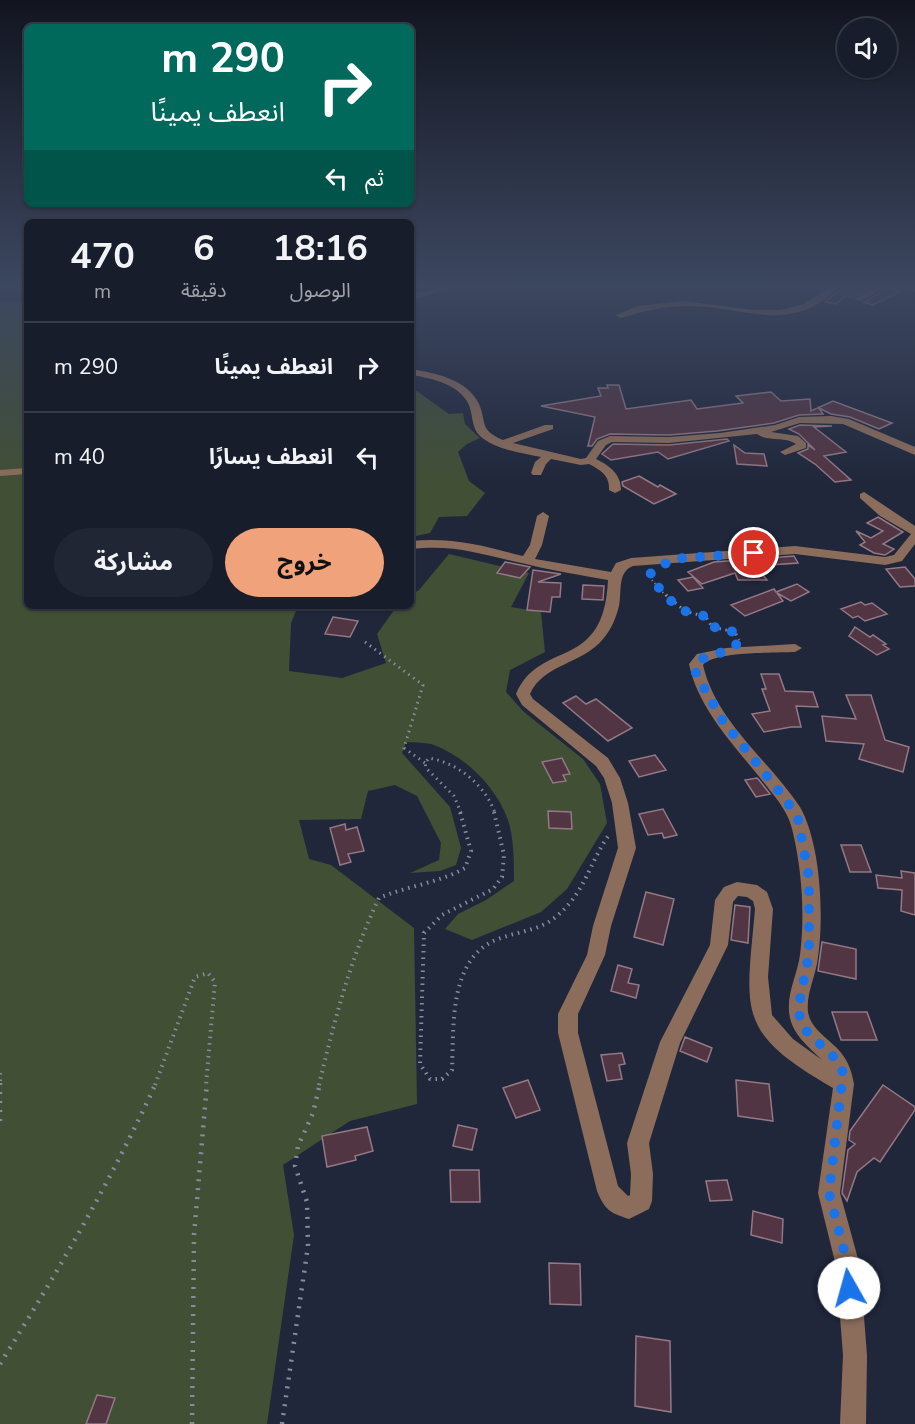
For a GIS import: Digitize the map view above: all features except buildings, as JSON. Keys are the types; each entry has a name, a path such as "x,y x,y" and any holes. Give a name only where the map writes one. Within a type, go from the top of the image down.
{"street":[{"path":"414,373 440,379 456,387 472,400 477,427 485,435 504,443 550,455 581,462 590,460 613,476 616,482 615,490"},
{"path":"590,460 602,443 610,439 669,440 754,432 777,428 799,420 831,418 902,444 915,452"},
{"path":"504,443 549,427"},
{"path":"754,432 774,437 794,438 801,443 801,446 785,452"},
{"path":"537,474 541,462 550,455"},
{"path":"0,473 24,471"},
{"path":"864,496 884,513 915,531"},
{"path":"527,561 536,545 543,516"},
{"path":"844,1084 819,1070 781,1042 762,1019 758,994 764,909 761,897 751,890 737,889 730,892 724,900 719,945 670,1042 638,1143 642,1174 641,1202 629,1208 617,1204 608,1191 568,1033 568,1014 596,955 602,926 627,848 620,803 612,778 602,762 527,702 523,694 528,681 540,671 568,659 597,639 610,620 615,596 615,577 621,566 631,562 804,550 885,561 898,558 915,536"},
{"path":"414,544 438,542 464,545 527,561 615,577"},
{"path":"795,648 726,652 702,657 696,664 696,674 723,721 786,800 798,819 809,878 809,954 798,1010 803,1028 838,1061 843,1073 844,1084 829,1193 848,1266 855,1355 853,1424"}],"path":[{"path":"672,559 650,574 650,578 684,611 707,617 712,627 716,629 735,632 740,638 738,644 726,652"},
{"path":"282,1424 308,1246 307,1202 296,1166 298,1146 313,1113 331,1033 369,919 379,898 400,889 453,875 465,868 471,851 464,821 454,796 426,768 425,763 405,747 423,685 365,642"},
{"path":"425,763 429,758 440,759 451,764 477,786 491,804 506,864 499,883 488,891 447,911 431,922 424,933 420,1064 430,1078 442,1080 452,1070 459,989 472,955 491,941 546,924 572,900 591,871 600,846 609,835 623,832"},
{"path":"0,1364 61,1269 138,1121 178,1032 195,977 208,972 215,982 194,1235 192,1424"},
{"path":"0,1073 0,1126"}],"green space":[{"path":"0,351 24,351 24,609 297,609 291,623 289,671 342,678 386,663 377,634 395,609 414,609 414,593 449,554 529,573 511,607 541,612 545,652 510,670 506,692 524,712 583,759 600,784 607,823 567,889 541,912 472,940 445,929 458,914 486,900 514,881 513,850 508,820 496,796 479,775 458,758 434,745 424,743 406,742 402,753 450,807 461,848 456,865 440,871 410,873 439,860 441,843 417,796 395,785 368,791 361,819 299,820 309,859 331,865 414,928 417,1104 350,1121 283,1165 294,1235 267,1424 0,1424"},
{"path":"414,389 449,414 463,413 465,424 480,438 467,444 458,452 469,481 485,493 467,516 439,517 430,533 414,536"}],"route":[{"path":"754,553 672,559 650,574 650,578 684,611 707,617 712,627 729,629 740,638 738,644 726,652 702,657 696,664 696,674 723,721 786,800 798,819 809,878 809,954 798,1010 803,1028 838,1061 843,1073 844,1084 829,1193 848,1266 849,1288"}]}
